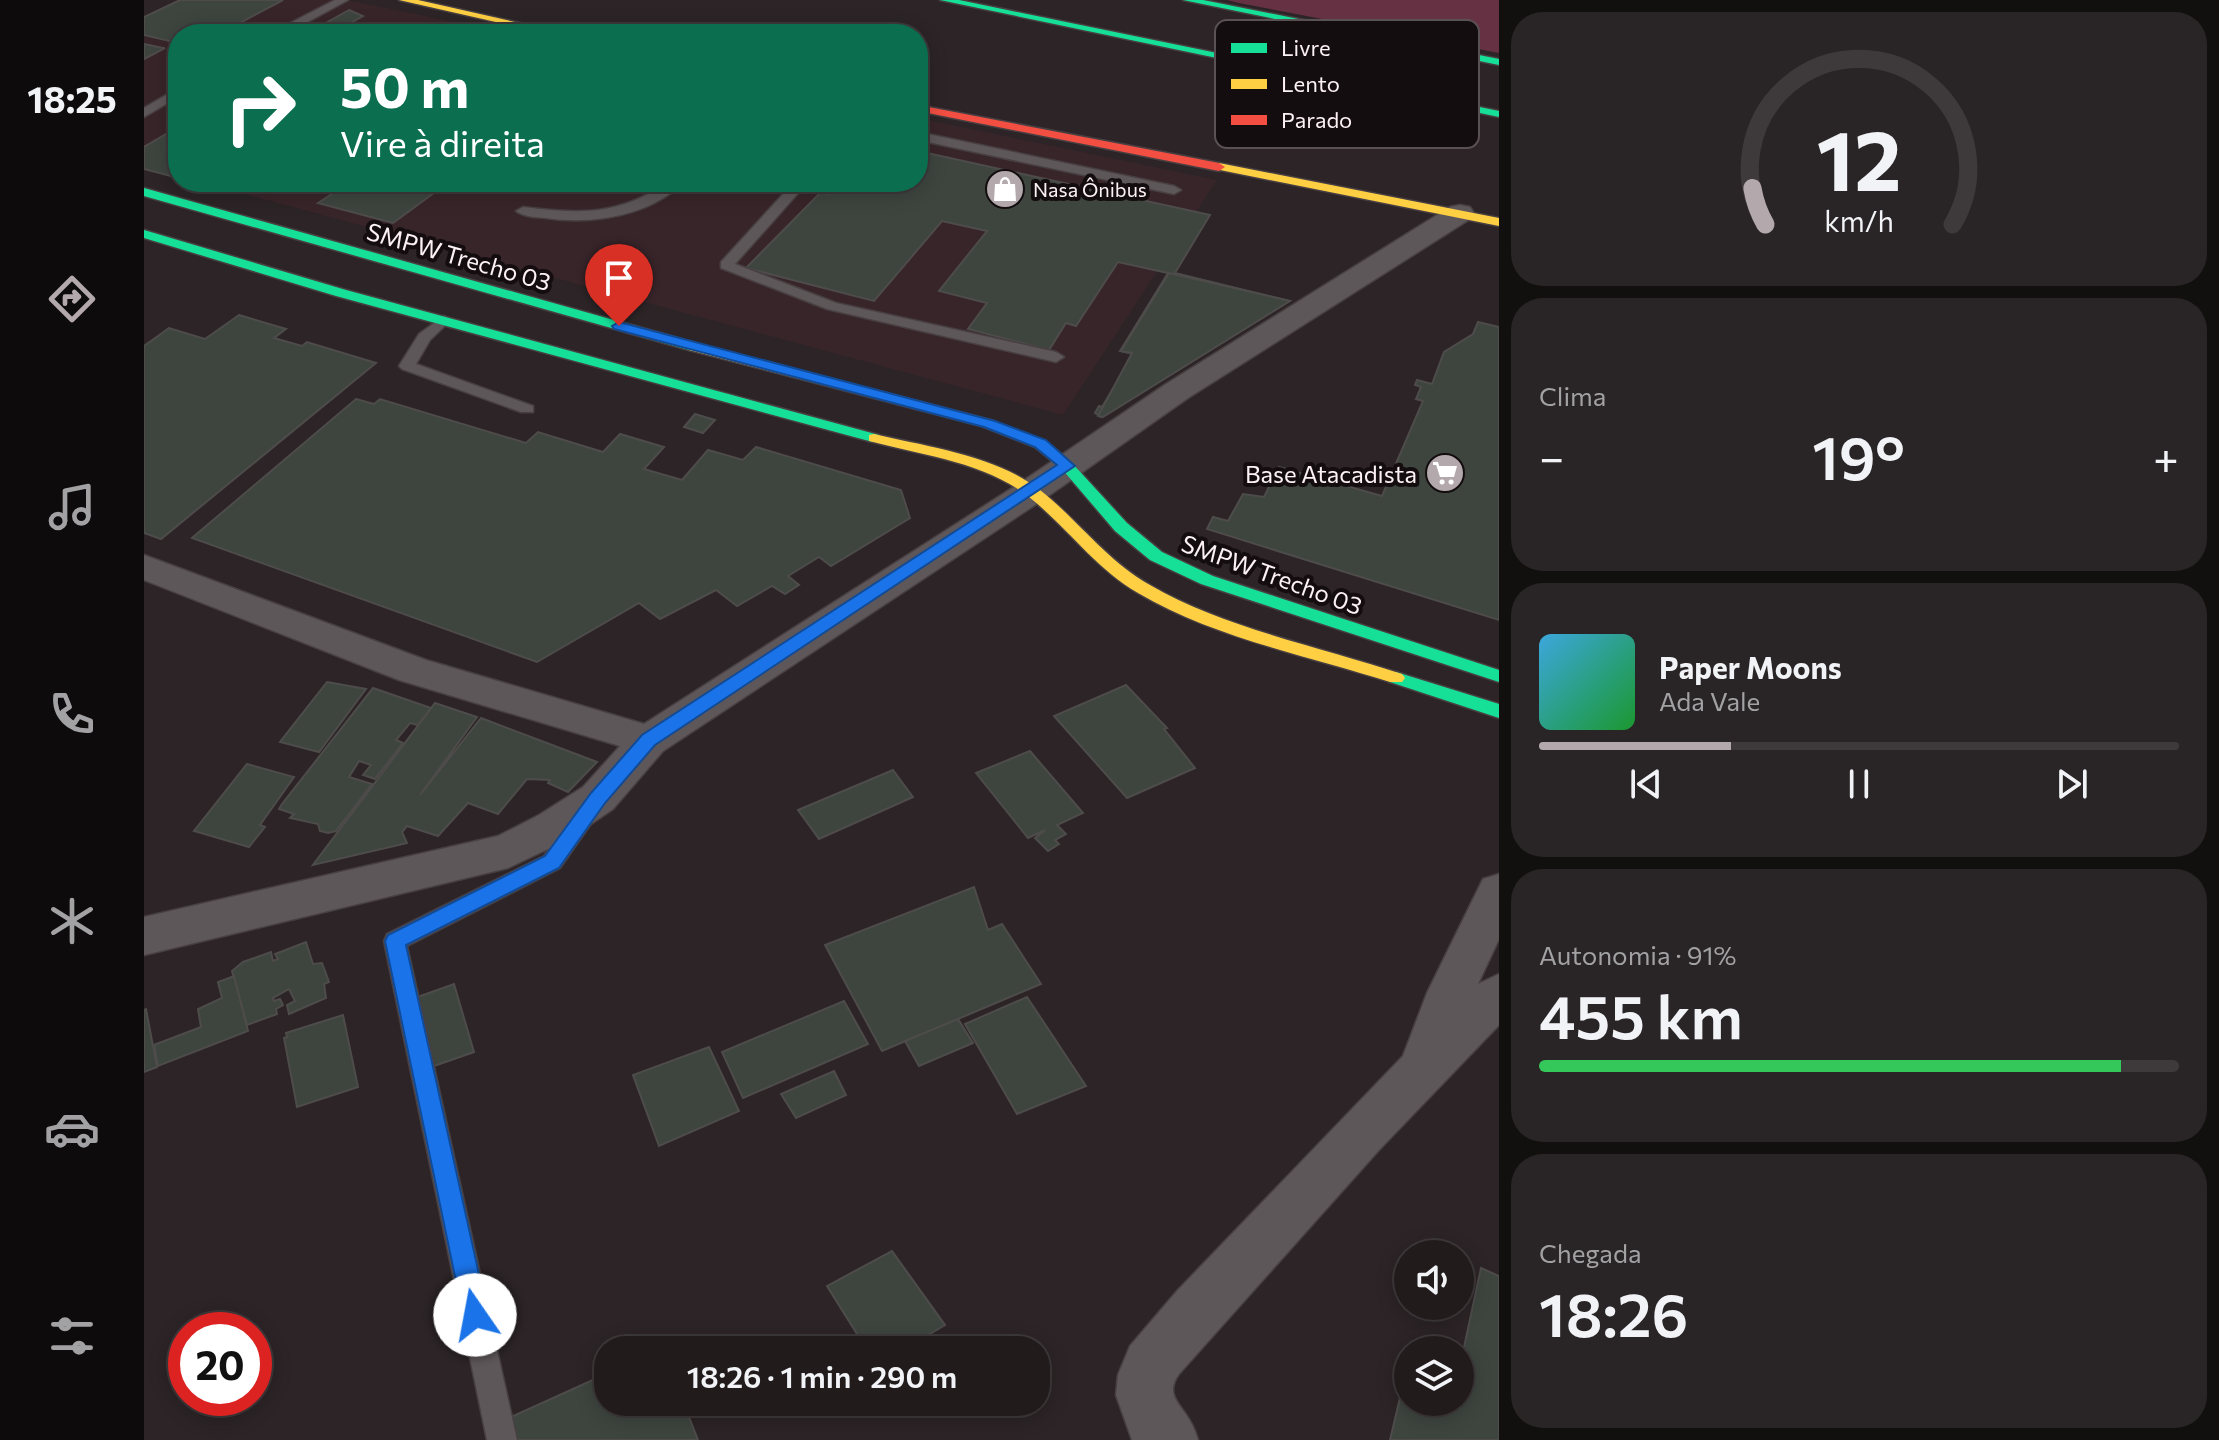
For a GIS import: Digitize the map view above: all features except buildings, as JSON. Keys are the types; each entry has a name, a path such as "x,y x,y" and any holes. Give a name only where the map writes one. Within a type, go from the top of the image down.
{"main road":[{"path":"404,0 516,24"},
{"path":"945,0 1215,56"},
{"path":"1188,0 1288,20"},
{"path":"1479,58 1499,62"},
{"path":"928,110 1499,222"},
{"path":"1479,110 1499,114"},
{"name":"SMPW Trecho 03","path":"144,192 675,342 989,424 1040,444 1067,466 1121,527 1156,556 1207,580 1499,676"},
{"path":"144,234 341,293 983,468 1032,491 1105,562 1158,597 1227,623 1499,711"},
{"path":"341,293 382,258"},
{"path":"636,375 675,342"}],"street":[{"path":"144,936 508,851 554,827 598,798 649,740 1032,491 1177,391 1460,213"},
{"path":"144,567 413,670 649,740"},
{"path":"1425,1064 1450,993 1499,892"},
{"path":"1169,1440 1150,1419 1143,1400 1147,1372 1186,1323 1425,1064 1499,994"}],"lane":[{"path":"295,24 343,0"},
{"path":"144,113 168,98"},
{"path":"928,138 1174,190"},
{"path":"523,211 580,218 612,212 660,192"},
{"path":"792,192 726,265 832,306 1056,357"},
{"path":"444,320 424,337 407,366 527,409"},
{"path":"502,1440 395,941 552,862 598,798"}],"shaded area":[{"path":"177,0 347,0 463,24 168,24 168,173 144,167 144,16"},
{"path":"1227,0 1499,0 1499,53 1479,49 1479,20 1327,20"},
{"path":"928,120 1217,180 1063,415 237,192 928,192"}],"traffic: fast":[{"path":"945,0 1215,56"},
{"path":"1188,0 1288,20"},
{"path":"1479,58 1499,62"},
{"path":"1479,110 1499,114"},
{"path":"144,192 694,347"},
{"path":"144,234 341,293 874,438"},
{"path":"989,424 1040,444 1067,466 1121,527 1156,556 1207,580 1499,676"},
{"path":"1396,678 1499,711"}],"traffic: slow":[{"path":"404,0 516,24"},
{"path":"1219,167 1499,222"},
{"path":"694,347 989,424"},
{"path":"874,438 980,466 1019,483 1034,493 1109,563 1160,598 1247,631 1396,678"}],"traffic: jam":[{"path":"928,110 1219,167"}],"place":[{"name":"Nasa Ônibus","path":"1005,189"},
{"name":"Base Atacadista","path":"1445,473"}],"route":[{"path":"475,1315 395,941 552,862 598,798 649,740 1067,466 1040,444 989,424 619,326"}]}
